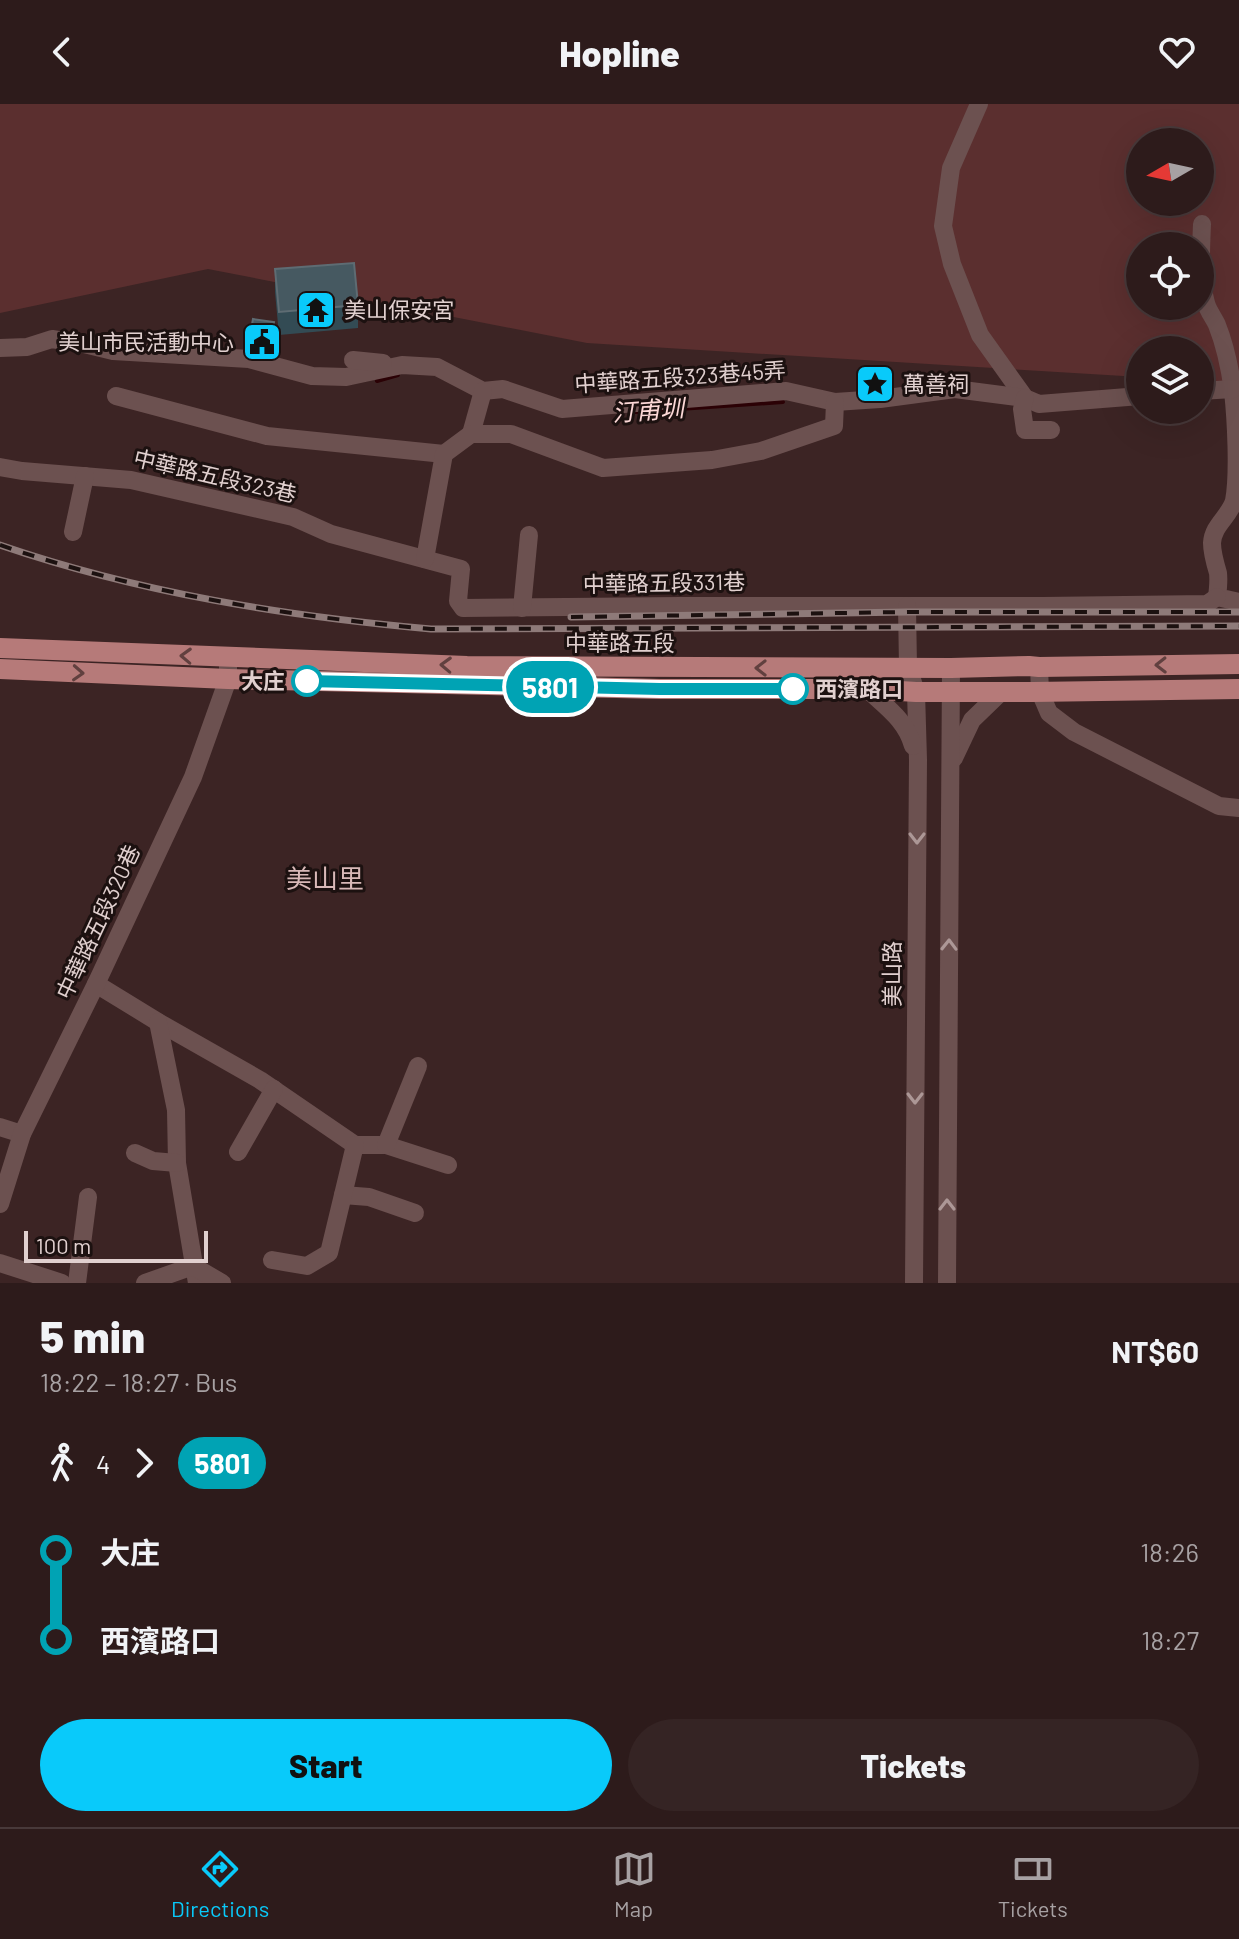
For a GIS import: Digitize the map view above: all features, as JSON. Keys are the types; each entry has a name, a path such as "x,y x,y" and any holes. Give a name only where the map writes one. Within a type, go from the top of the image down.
{"main road":[{"name":"中華路五段","path":"0,648 467,666 951,668 1239,664"},
{"name":"中華路五段","path":"0,669 228,679 660,689 867,689 916,692 1239,689"}],"street":[{"path":"979,104 951,168 943,226 952,264 980,335 1025,398 1039,404 1126,397"},
{"path":"1202,224 1201,261 1206,307 1217,324 1226,354 1233,389 1239,466 1234,502 1228,516 1218,524 1212,540 1218,576 1217,597"},
{"name":"中華路五段323巷45弄","path":"0,348 27,347 52,339 113,351 249,359 312,376 346,377 402,365 437,367 483,391 503,389 562,409 786,391 835,402 955,389 1025,398"},
{"path":"353,360 402,365"},
{"path":"1214,390 1233,389"},
{"path":"471,434 483,391"},
{"path":"116,396 267,436 444,454 471,434 511,434 603,468 712,460 761,451 834,426 835,402"},
{"path":"1025,398 1022,409 1025,430 1051,430"},
{"path":"425,559 444,454"},
{"name":"中華路五段323巷","path":"0,467 131,480 293,517 331,534 461,569"},
{"path":"73,532 85,476"},
{"path":"522,608 529,535"},
{"name":"中華路五段331巷","path":"461,569 458,601 463,608 1207,604 1217,597 1239,602"},
{"path":"907,606 908,667"},
{"name":"中華路五段320巷","path":"0,1204 22,1134 193,777 228,679 228,658"},
{"path":"659,667 660,689"},
{"name":"美山路","path":"908,667 916,692 918,760 914,1283"},
{"path":"1039,667 1040,692 1049,713 1074,732 1219,806 1239,808"},
{"path":"947,1283 951,668"},
{"path":"867,689 900,718 909,732 918,760"},
{"path":"951,764 972,720 1001,692"},
{"path":"96,984 274,1089 355,1145 386,1145 448,1165"},
{"path":"158,1022 176,1110 177,1163 195,1275"},
{"path":"386,1145 418,1066"},
{"path":"238,1152 274,1089"},
{"path":"0,1127 22,1134"},
{"path":"0,1134 22,1134"},
{"path":"272,1260 307,1266 329,1253 355,1145"},
{"path":"135,1153 153,1161 177,1163"},
{"path":"343,1195 369,1197 415,1213"},
{"path":"77,1283 88,1197"},
{"path":"0,1263 62,1283"},
{"path":"145,1283 195,1275 222,1283"}],"shaded area":[{"path":"0,104 1239,104 1239,383 1214,382 1214,336 1126,336 1126,376 587,343 208,269 0,313"}],"building":[{"path":"354,263 358,305 279,312 275,269"},
{"path":"253,319 274,322 270,341 250,335"}],"waterway":[{"name":"汀甫圳","path":"377,381 398,375"},
{"name":"汀甫圳","path":"635,412 783,402"}],"railway":[{"path":"0,545 106,577 213,600 322,617 431,629 1239,626"},
{"path":"571,617 907,612 1239,612"}],"bus line":[{"name":"5801","path":"307,681 793,689"}],"place":[{"name":"美山保安宮","path":"316,310"},
{"name":"美山市民活動中心","path":"262,342"},
{"name":"萬善祠","path":"875,384"},
{"name":"大庄","path":"307,681"},
{"name":"西濱路口","path":"793,689"}],"district":[{"name":"美山里","path":"325,879"}]}
